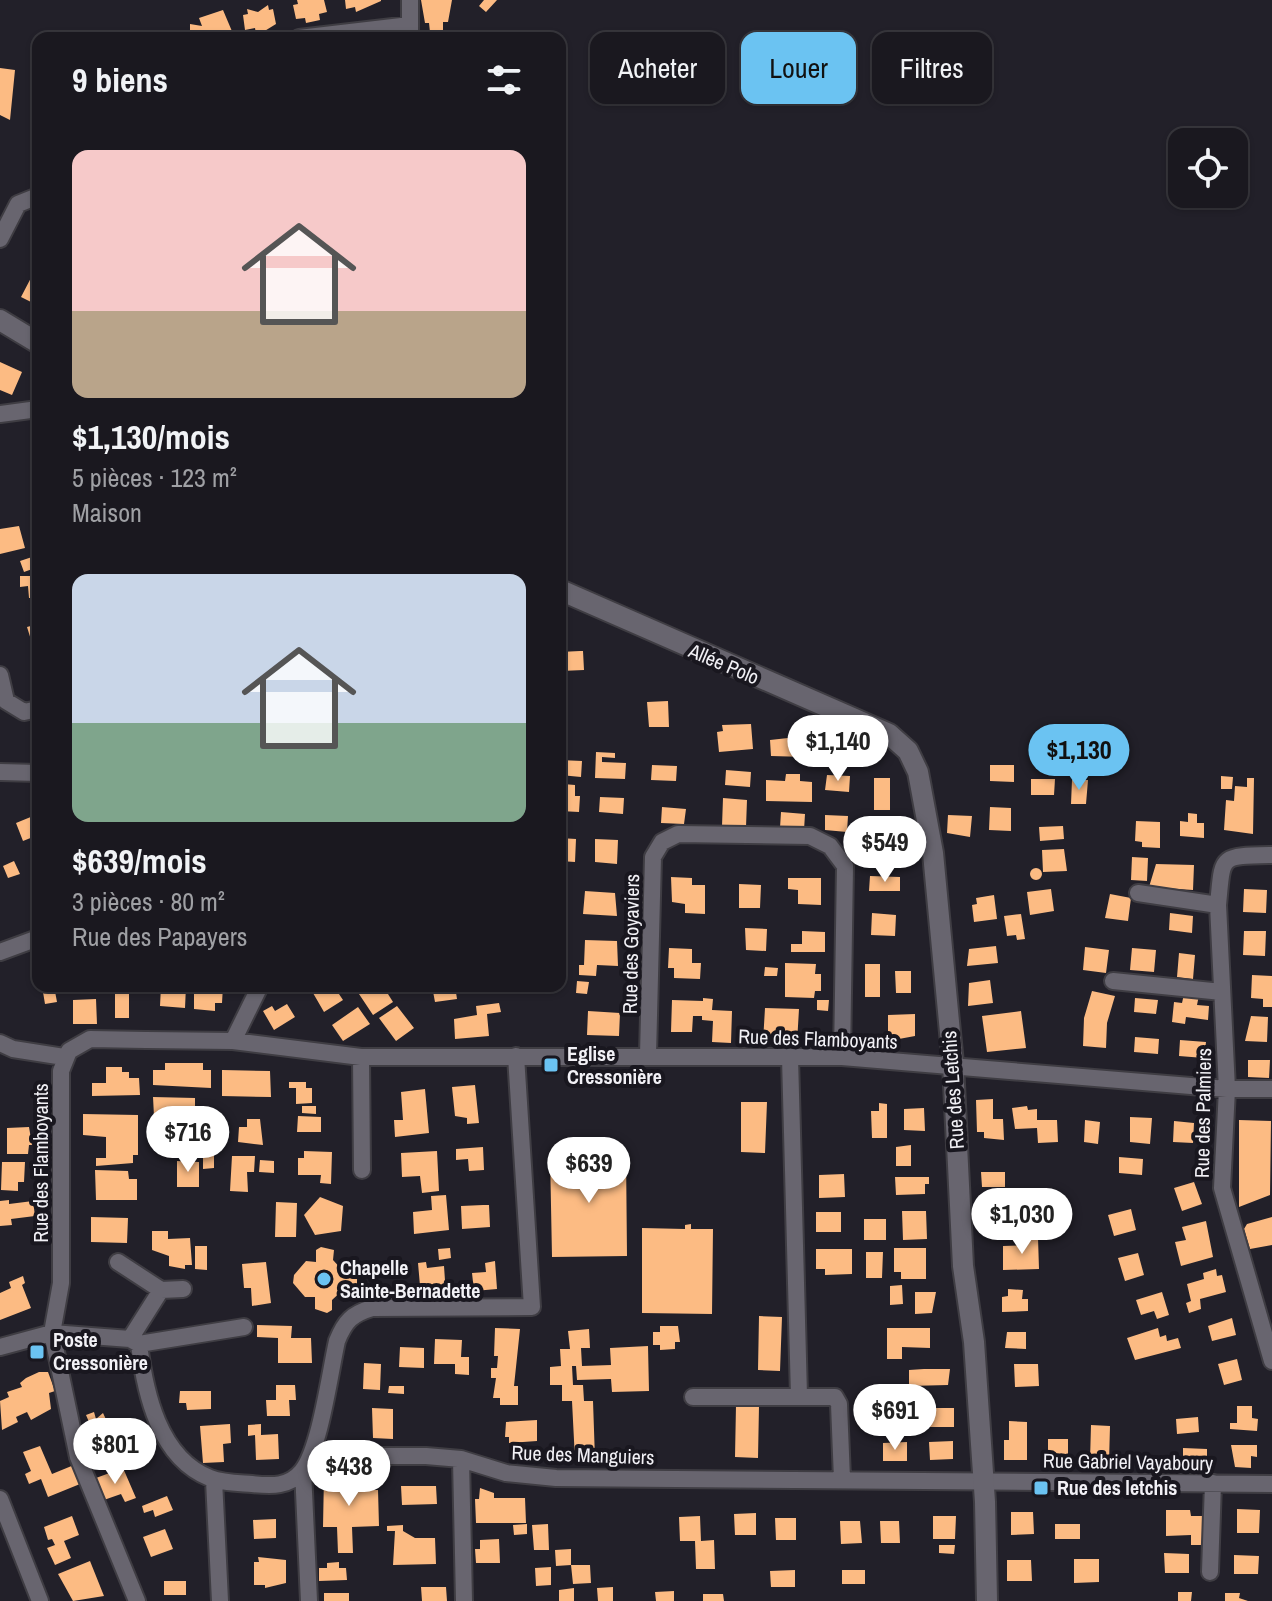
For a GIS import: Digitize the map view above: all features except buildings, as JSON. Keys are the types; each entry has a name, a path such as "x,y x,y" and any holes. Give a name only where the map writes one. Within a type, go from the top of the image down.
{"street":[{"path":"410,0 410,32"},
{"path":"0,239 18,204 32,198"},
{"path":"0,320 32,339"},
{"path":"0,414 32,410"},
{"name":"Allée Polo","path":"566,593 889,734 908,751 918,772"},
{"path":"0,675 6,701 24,712 32,710"},
{"path":"0,772 32,773"},
{"name":"Rue des Letchis","path":"918,772 931,838 953,1064 963,1266 974,1342 984,1479 987,1601"},
{"name":"Rue des Goyaviers","path":"648,1055 653,857 662,842 678,834 692,834 810,836 830,846 845,866 842,1057"},
{"name":"Rue des Palmiers","path":"1272,855 1234,857 1223,864 1218,874 1227,1089 1222,1188 1272,1361"},
{"path":"1138,893 1218,905"},
{"path":"0,952 32,940"},
{"path":"1113,981 1222,992"},
{"path":"233,1041 257,992"},
{"name":"Rue des Flamboyants","path":"52,1333 61,1283 61,1071 64,1057 74,1047 90,1039 233,1041 361,1057 842,1057 1227,1089 1272,1089"},
{"path":"0,1043 13,1049 64,1057"},
{"path":"309,1601 307,1463 343,1325 355,1313 372,1308 529,1308 534,1303 516,1056"},
{"path":"361,1057 362,1170"},
{"path":"790,1057 799,1396"},
{"path":"118,1262 161,1290 183,1289"},
{"path":"134,1341 161,1290"},
{"path":"0,1347 52,1333 134,1341 244,1327"},
{"path":"52,1333 78,1457 137,1601"},
{"name":"Rue des Manguiers","path":"134,1341 143,1378 166,1439 179,1459 214,1480 281,1485 307,1463 461,1459 506,1473 556,1478 984,1479"},
{"path":"693,1397 830,1396 837,1400 842,1479"},
{"path":"461,1459 464,1601"},
{"name":"Rue Gabriel Vayaboury","path":"984,1479 1272,1484"},
{"path":"214,1480 220,1601"},
{"path":"1210,1572 1213,1483"},
{"path":"0,1499 40,1601"}],"place":[{"name":"Eglise Cressonière","path":"551,1065"},
{"name":"Chapelle Sainte-Bernadette","path":"324,1279"},
{"name":"Poste Cressonière","path":"37,1352"},
{"name":"Rue des letchis","path":"1041,1488"}]}
